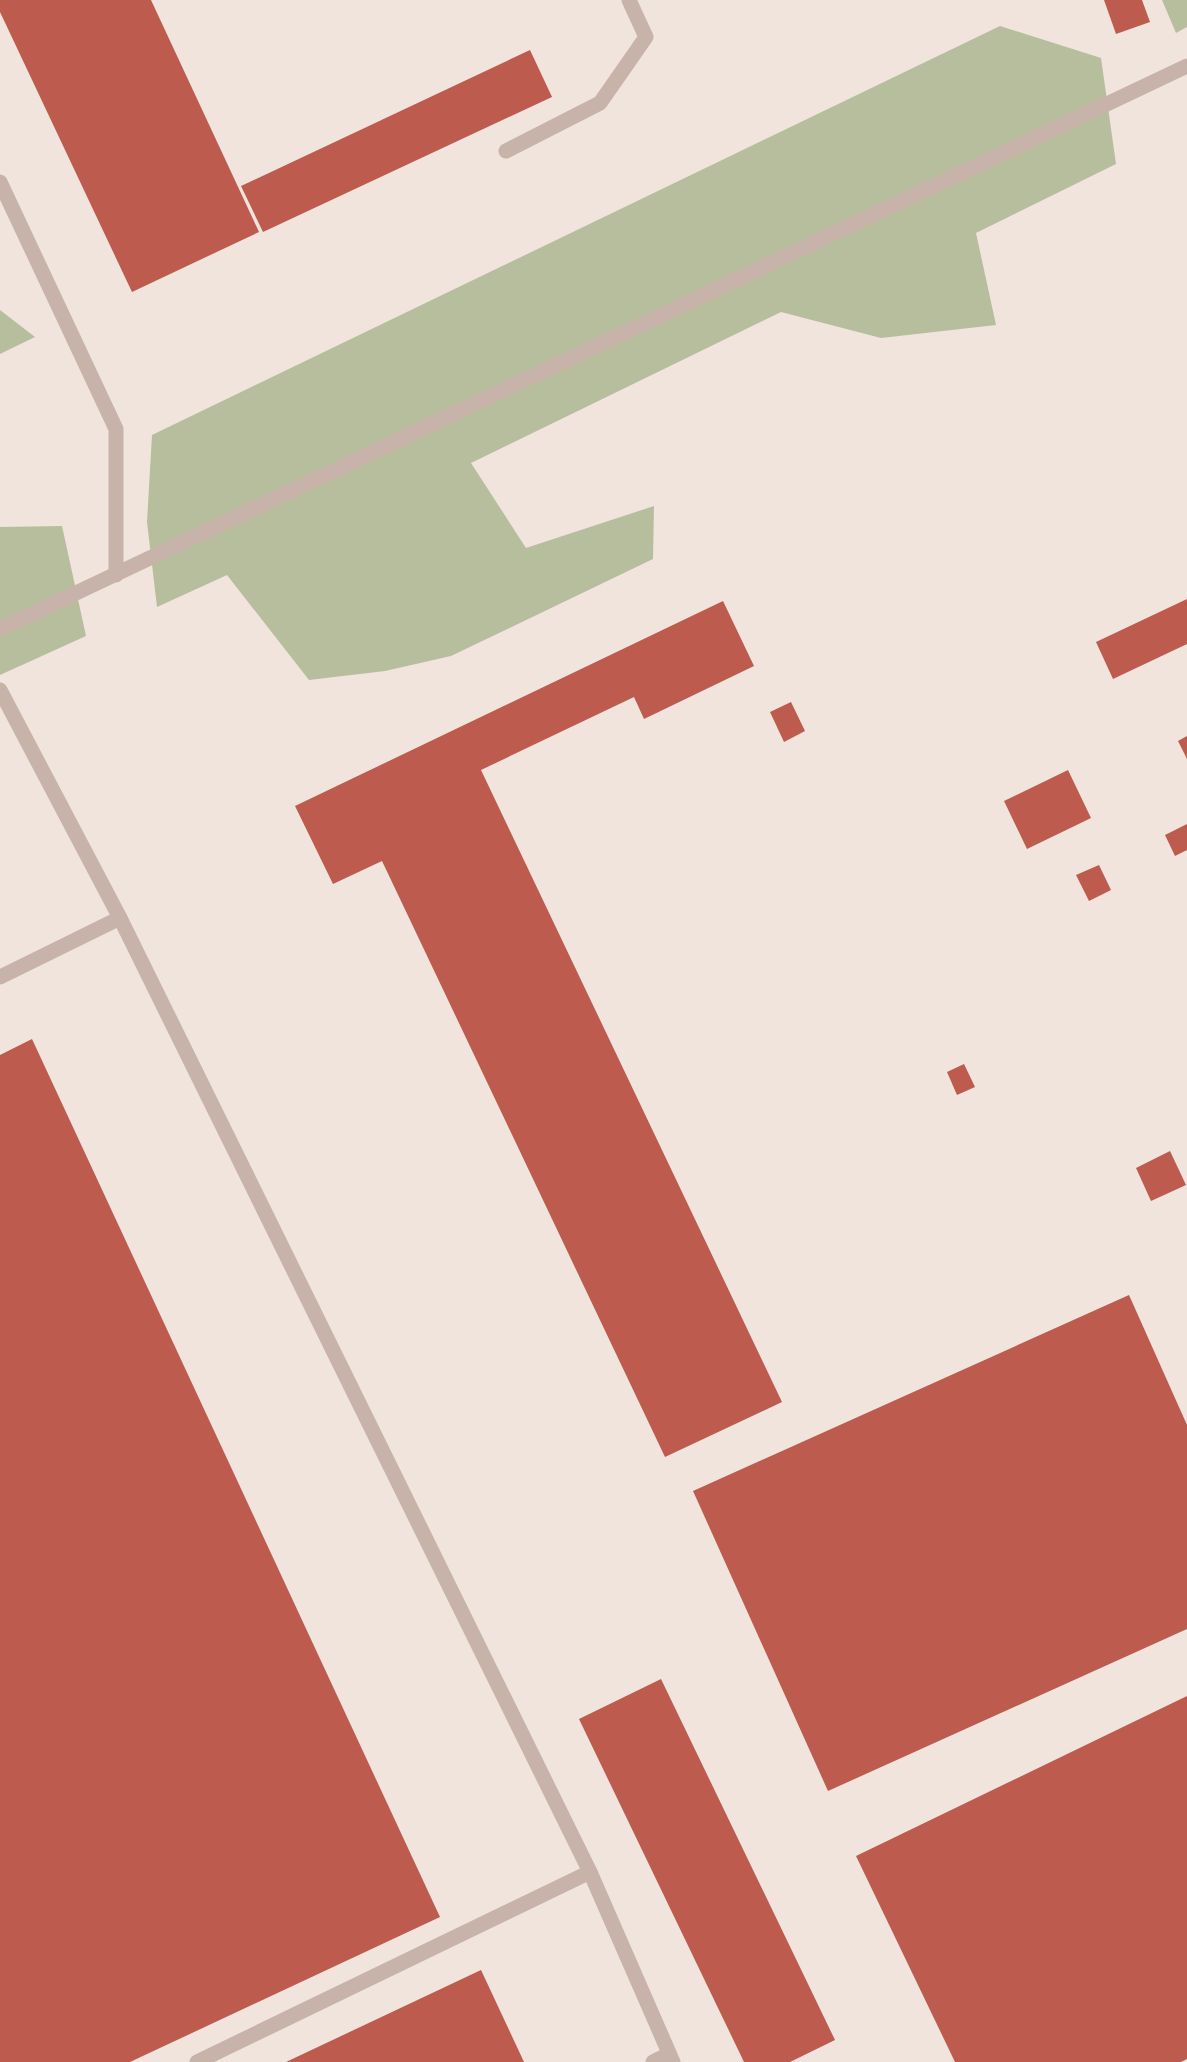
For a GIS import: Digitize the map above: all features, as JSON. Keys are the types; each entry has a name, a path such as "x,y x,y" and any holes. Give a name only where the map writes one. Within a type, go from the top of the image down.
{"street":[{"path":"506,151 600,103 646,37 629,0"},
{"path":"0,629 1187,66"},
{"path":"0,182 116,429 116,575"},
{"path":"0,690 120,918 590,1872 671,2058 653,2062"},
{"path":"0,977 120,918"},
{"path":"197,2062 590,1872"}],"green space":[{"path":"1162,0 1187,0 1187,27 1176,33"},
{"path":"1000,26 1101,58 1116,164 976,233 996,325 881,338 781,312 471,463 526,548 654,506 653,559 451,656 385,671 309,680 227,575 157,607 147,522 152,435"},
{"path":"0,310 35,337 0,354"},
{"path":"62,526 86,636 0,675 0,527"}],"building":[{"path":"0,0 151,0 259,232 132,292 0,12"},
{"path":"1104,0 1142,0 1150,22 1116,34"},
{"path":"530,50 552,97 263,232 241,186"},
{"path":"1187,599 1187,644 1113,679 1096,642"},
{"path":"723,601 754,666 644,719 634,697 481,770 782,1402 665,1457 382,861 333,884 295,806"},
{"path":"791,702 805,731 784,742 770,712"},
{"path":"1187,736 1187,759 1178,741"},
{"path":"1068,770 1091,818 1027,849 1004,801"},
{"path":"1187,824 1187,850 1175,856 1165,835"},
{"path":"1099,865 1111,890 1089,901 1076,875"},
{"path":"32,1039 440,1917 130,2062 0,2062 0,1055"},
{"path":"964,1064 975,1087 957,1095 947,1072"},
{"path":"1170,1151 1186,1185 1151,1201 1136,1168"},
{"path":"1129,1295 1187,1425 1187,1629 828,1791 693,1491"},
{"path":"661,1679 835,2040 790,2062 744,2062 579,1719"},
{"path":"1187,1696 1187,2059 1181,2062 955,2062 856,1856"},
{"path":"481,1970 524,2062 286,2062"}]}
